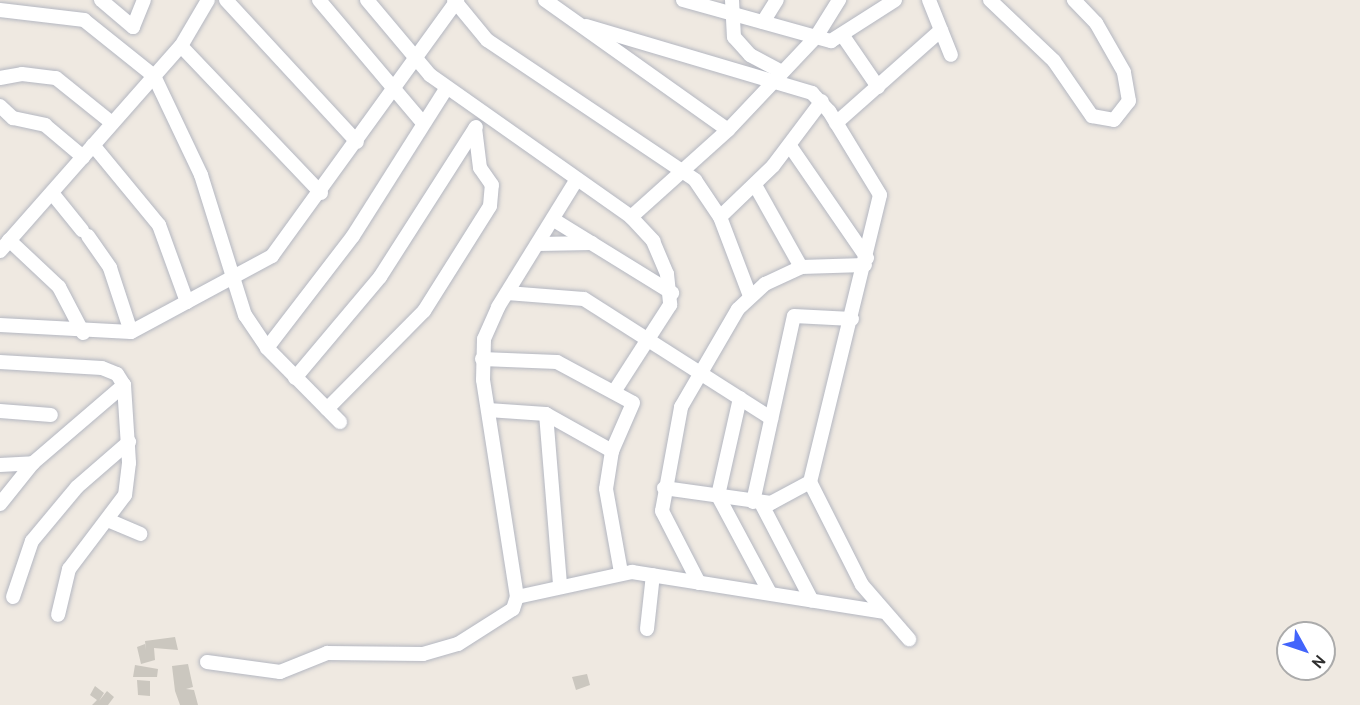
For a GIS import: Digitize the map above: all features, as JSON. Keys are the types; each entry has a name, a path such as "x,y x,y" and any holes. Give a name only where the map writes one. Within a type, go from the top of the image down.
{"street":[{"path":"102,0 133,27 144,0"},
{"path":"83,333 59,287 5,246 181,46 207,0"},
{"path":"226,0 357,142"},
{"path":"319,0 423,123"},
{"path":"367,0 417,60 446,89 631,217 653,241 672,293 650,341 615,392"},
{"path":"545,0 728,130"},
{"path":"683,0 730,6 763,22 831,41 843,36 895,0"},
{"path":"763,22 777,0"},
{"path":"631,217 685,173 728,130 816,37 838,0"},
{"path":"929,0 951,54"},
{"path":"990,0 1054,61 1092,116 1114,120 1129,102 1130,90 1113,48 1087,6 1074,0"},
{"path":"0,325 83,333 130,332 230,281 278,250 417,60 455,1 488,40 685,173 720,217 750,296"},
{"path":"730,6 741,48 778,77 822,101 880,195 866,262 810,482 862,585 909,639"},
{"path":"0,10 84,20 154,76 201,176 230,281 267,348 340,422"},
{"path":"586,27 778,77"},
{"path":"836,123 941,30"},
{"path":"843,36 878,87"},
{"path":"181,46 321,193"},
{"path":"0,78 22,74 56,78 112,123"},
{"path":"267,348 326,275 446,89"},
{"path":"720,217 755,185 790,146 822,101"},
{"path":"0,106 14,118 45,125 83,157"},
{"path":"295,378 380,277 484,115"},
{"path":"327,410 424,311 490,206 492,185 480,168 475,128"},
{"path":"93,145 164,232 187,302"},
{"path":"790,146 866,262"},
{"path":"207,662 280,672 327,653 440,651 507,616 516,597 482,359 491,320 577,179"},
{"path":"755,185 801,267"},
{"path":"51,192 110,268 130,332"},
{"path":"554,220 672,293"},
{"path":"538,244 592,243"},
{"path":"699,583 666,523 664,488 675,422 700,373 750,296 801,267 866,262"},
{"path":"507,293 575,296 771,418"},
{"path":"812,601 757,502 771,418 794,316 852,319"},
{"path":"482,359 557,362 633,403 612,451 607,506 621,572"},
{"path":"0,362 102,368 117,374 124,385 129,442 125,495 110,521 69,569 58,615"},
{"path":"0,504 33,463 124,385"},
{"path":"740,398 718,496 770,593"},
{"path":"488,410 546,414 612,451"},
{"path":"0,411 51,415"},
{"path":"546,414 560,583"},
{"path":"13,597 32,541 77,487 129,442"},
{"path":"0,465 33,463"},
{"path":"664,488 757,502 780,501 810,482"},
{"path":"110,521 140,534"},
{"path":"516,597 560,583 621,572 653,575 885,612"},
{"path":"647,629 653,575"}],"building":[{"path":"175,637 178,650 154,648 155,660 141,664 137,647 145,644 146,650 145,641"},
{"path":"188,664 193,687 186,689 194,690 198,705 180,705 175,691 172,666"},
{"path":"135,665 158,669 157,677 133,677"},
{"path":"587,674 590,685 576,690 572,677"},
{"path":"137,680 150,681 150,696 138,695"},
{"path":"95,686 104,693 99,701 107,691 114,697 108,705 92,705 97,700 90,695"}]}
